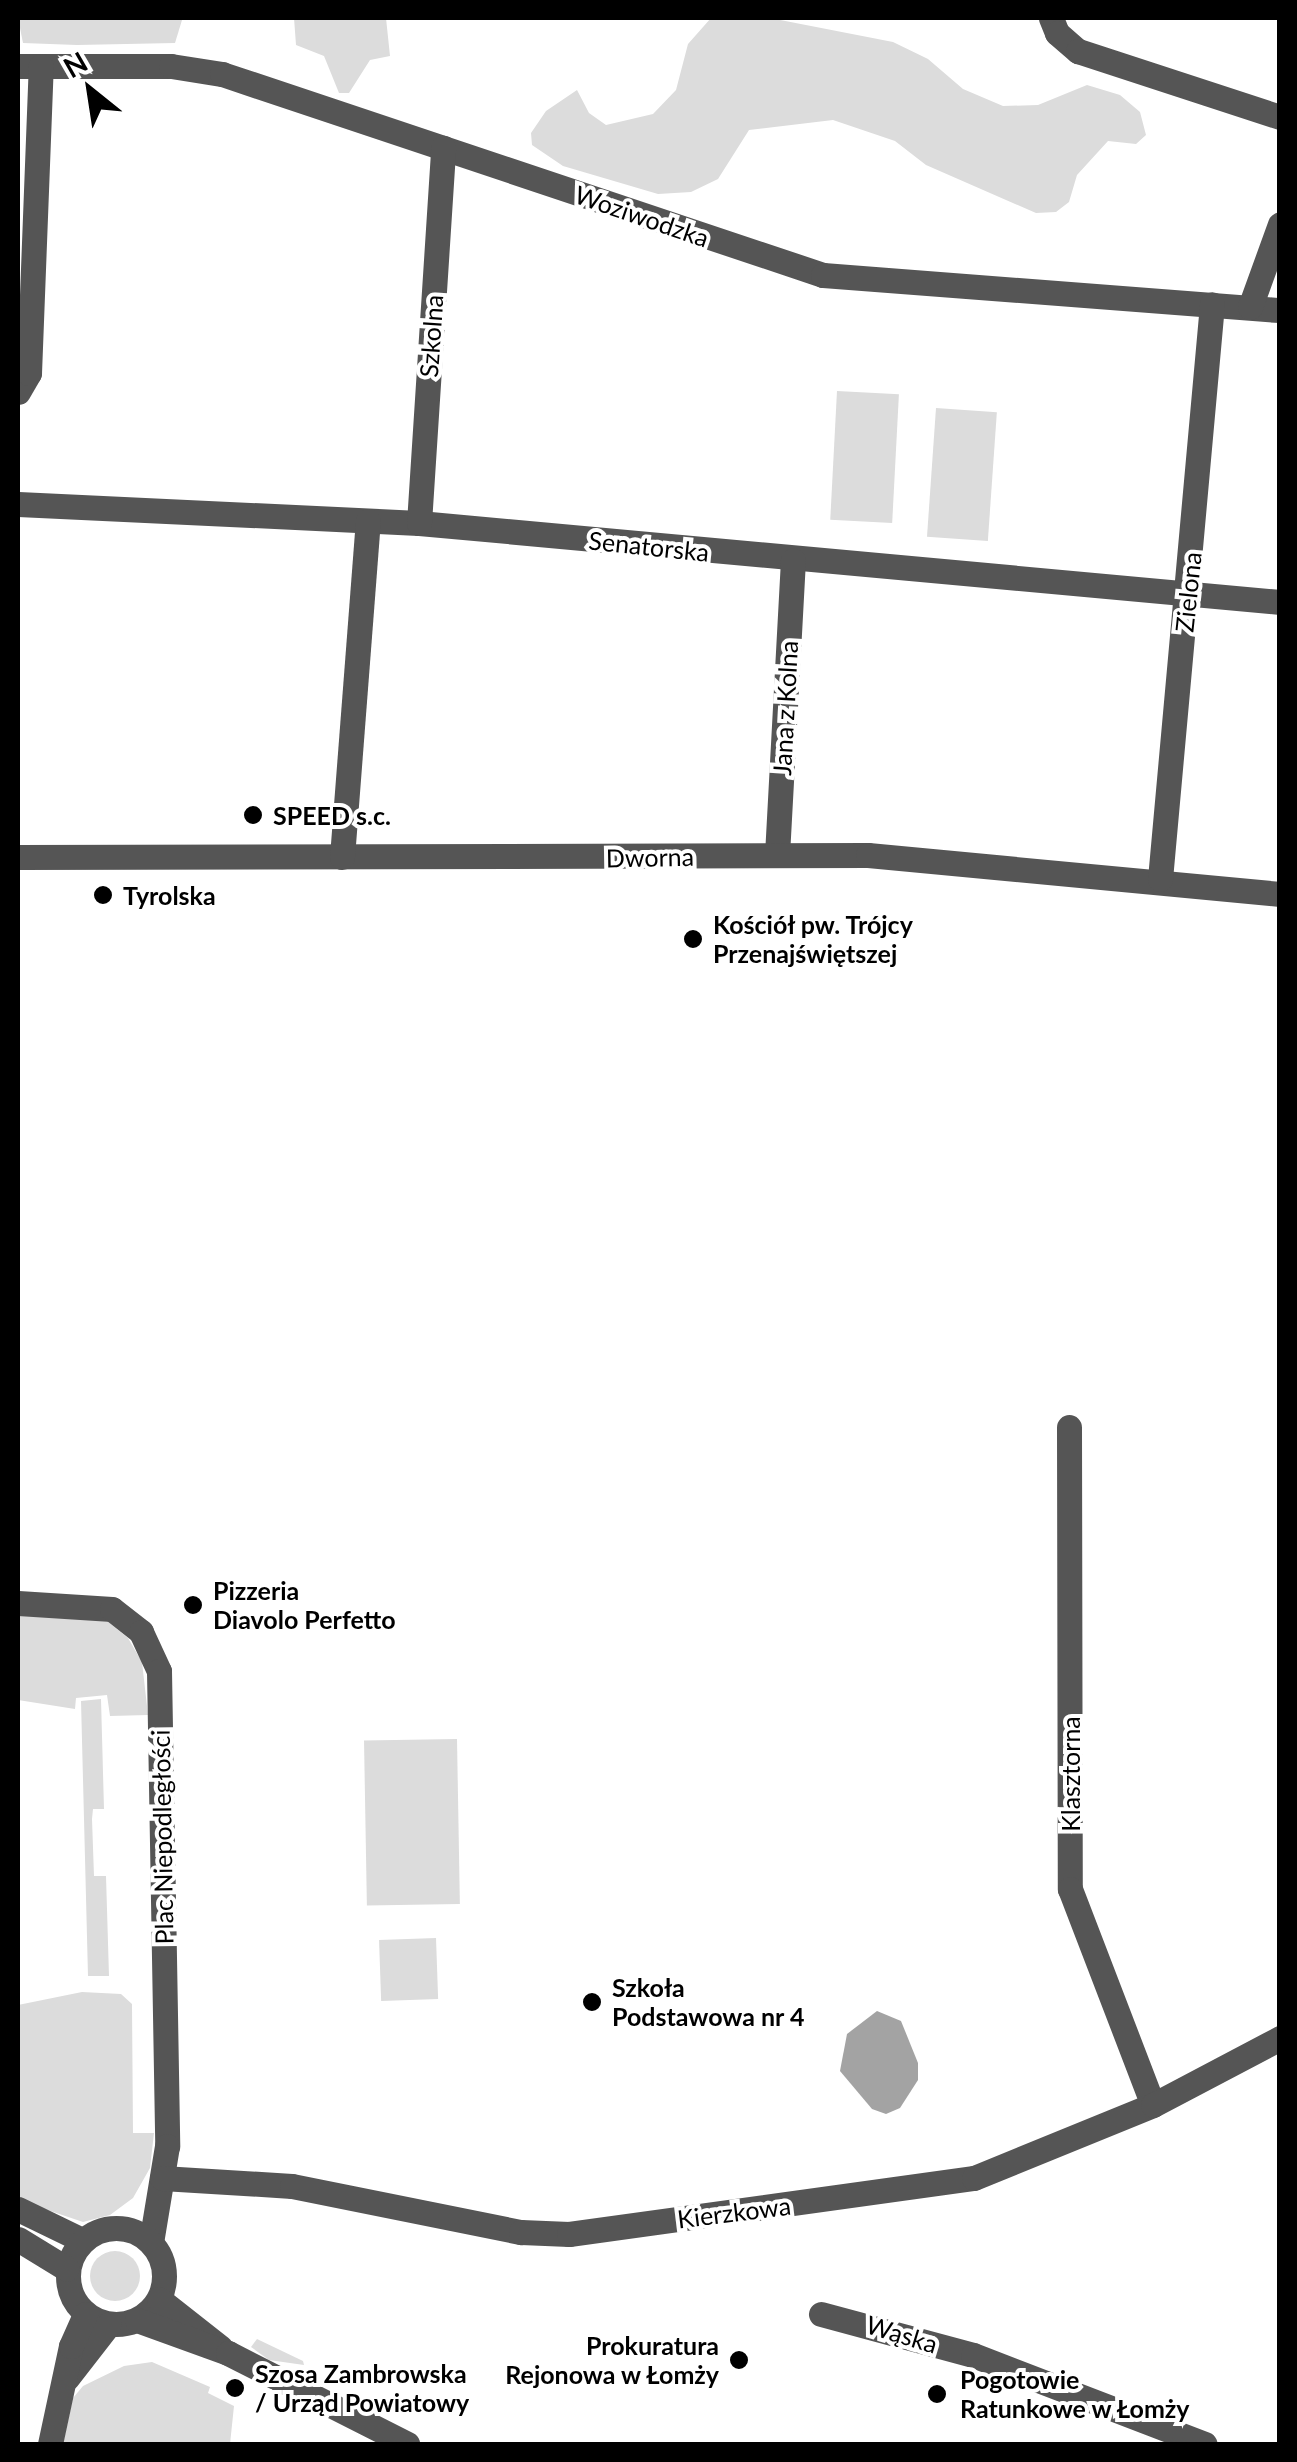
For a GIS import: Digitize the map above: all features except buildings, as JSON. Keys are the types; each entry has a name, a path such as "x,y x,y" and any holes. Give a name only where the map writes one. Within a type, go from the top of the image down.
{"street":[{"path":"1051,18 1078,51 1280,117"},
{"path":"18,392 29,373 30,66"},
{"name":"Woziwodzka","path":"30,66 197,68 823,276 1280,310"},
{"name":"Szkolna","path":"419,524 443,148"},
{"path":"1250,308 1280,224"},
{"name":"Zielona","path":"1160,879 1212,304"},
{"name":"Senatorska","path":"18,504 419,524 1280,602"},
{"path":"342,857 368,521"},
{"name":"Jana z Kolna","path":"777,855 792,560"},
{"name":"Dworna","path":"18,856 777,855 953,860 1280,894"},
{"name":"Klasztorna","path":"1069,1427 1070,1889 1153,2105"},
{"name":"Plac Niepodległości","path":"18,1603 112,1609 141,1632 159,1671 162,2178 151,2242"},
{"name":"Kierzkowa","path":"162,2178 292,2186 521,2232 569,2234 944,2185 1036,2156 1153,2105 1280,2038"},
{"path":"18,2209 82,2240 124,2228 162,2178"},
{"path":"124,2228 151,2242 164,2270 158,2299 137,2320"},
{"path":"18,2238 67,2269"},
{"path":"82,2240 67,2269 68,2286 85,2314 109,2324 137,2320 228,2353 407,2444"},
{"path":"158,2299 228,2353"},
{"path":"50,2444 85,2314"},
{"name":"Wąska","path":"821,2314 973,2356 1205,2444"},
{"path":"67,2378 109,2324"}],"shaded area":[{"path":"18,18 182,20 175,43 77,45 23,43"},
{"path":"294,18 386,18 390,56 370,60 349,93 339,93 324,56 296,45"},
{"path":"711,18 770,18 893,42 928,59 963,89 1003,106 1038,105 1087,85 1120,95 1140,112 1146,135 1136,144 1108,141 1077,175 1069,202 1056,212 1036,213 926,165 895,141 833,120 749,130 718,179 691,192 658,194 563,166 532,145 531,133 546,111 577,90 589,113 606,125 653,114 676,90 688,44"},
{"path":"837,391 899,394 892,523 830,520"},
{"path":"936,408 997,412 988,541 927,537"},
{"path":"18,1613 107,1621 128,1638 142,1662 148,1715 110,1716 107,1695 76,1698 75,1709 18,1700"},
{"path":"101,1699 104,1809 93,1809 92,1819 94,1876 106,1876 109,1976 88,1976 81,1701"},
{"path":"457,1739 460,1904 367,1906 364,1741"},
{"path":"436,1938 438,1999 381,2001 379,1940"},
{"path":"82,1992 121,1994 132,2004 133,2133 154,2133 150,2168 133,2198 110,2215 83,2222 18,2200 18,2005"},
{"path":"877,2011 901,2021 918,2063 918,2080 900,2108 886,2114 872,2109 840,2071 847,2034"},
{"path":"115,2251 133,2258 140,2276 133,2294 115,2301 97,2294 90,2276 97,2258"},
{"path":"257,2339 303,2361 304,2365 269,2360 251,2347"},
{"path":"152,2362 210,2387 208,2393 234,2406 230,2444 63,2444 73,2398 83,2386 124,2366"}],"place":[{"name":"SPEED s.c.","path":"253,815"},
{"name":"Tyrolska","path":"103,895"},
{"name":"Kościół pw. Trójcy Przenajświętszej","path":"693,939"},
{"name":"Pizzeria Diavolo Perfetto","path":"193,1605"},
{"name":"Szkoła Podstawowa nr 4","path":"592,2002"},
{"name":"Prokuratura Rejonowa w Łomży","path":"739,2360"},
{"name":"Szosa Zambrowska / Urząd Powiatowy","path":"235,2388"},
{"name":"Pogotowie Ratunkowe w Łomży","path":"937,2394"}]}
